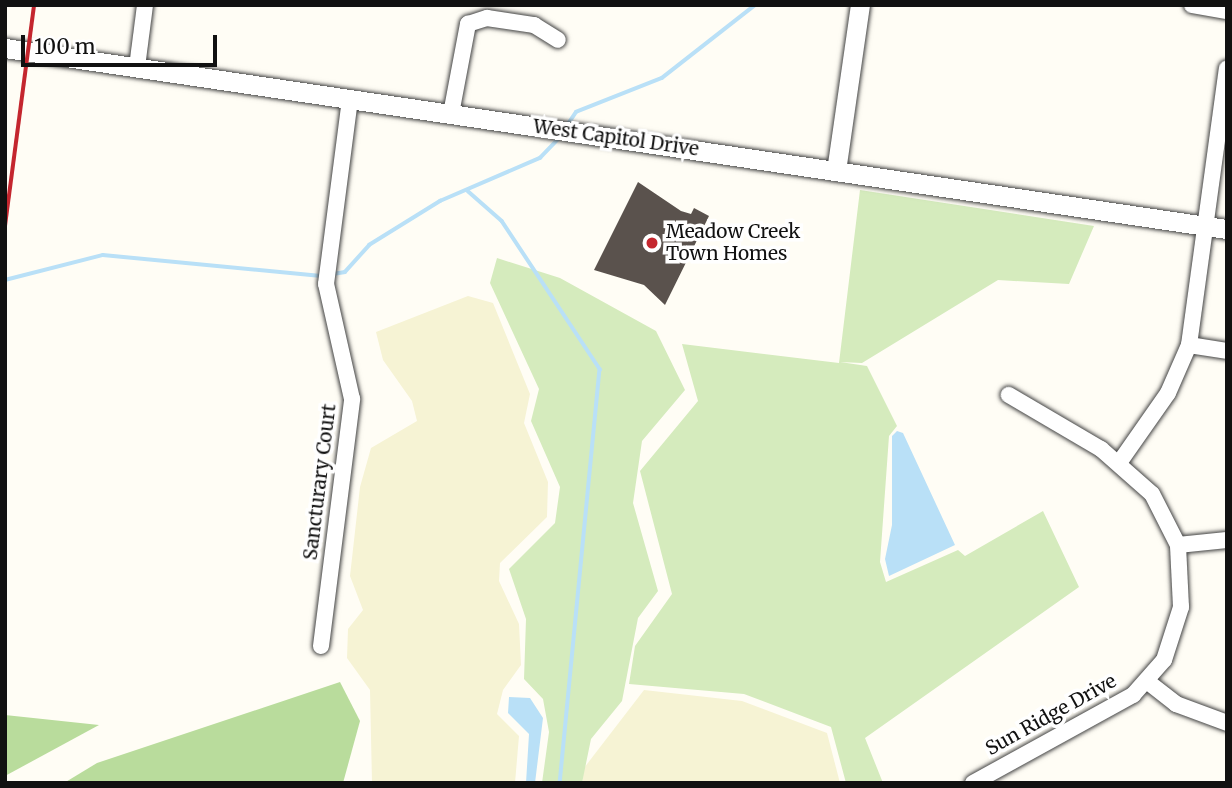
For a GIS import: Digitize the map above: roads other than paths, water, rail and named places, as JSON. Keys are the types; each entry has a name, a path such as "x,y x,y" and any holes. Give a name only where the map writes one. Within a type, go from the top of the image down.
{"street":[{"path":"137,67 145,5"},
{"path":"836,171 860,5"},
{"path":"1192,5 1227,11"},
{"path":"451,114 468,24 487,18 534,25 558,40"},
{"name":"West Capitol Drive","path":"5,48 1227,229"},
{"path":"1119,463 1168,393 1189,345 1227,69"},
{"name":"Sancturary Court","path":"321,646 352,400 326,284 350,99"},
{"path":"1189,345 1227,351"},
{"name":"Sun Ridge Drive","path":"973,783 1113,708 1148,682 1177,627 1178,545 1152,494 1119,463 1009,395"},
{"path":"1178,545 1227,541"},
{"path":"1148,682 1176,704 1227,723"}],"water":[{"path":"897,431 903,433 955,545 889,576 885,559 892,525 892,436"},
{"path":"509,697 530,698 543,718 535,783 526,783 529,734 508,713"}],"waterway":[{"path":"568,124 576,112 662,78 755,5"},
{"path":"333,274 345,272 369,245 440,201 540,158 561,136"},
{"path":"468,191 502,221 600,369 560,783"},
{"path":"5,280 103,255 321,276"}],"railway":[{"path":"5,226 34,5"}],"place":[{"name":"Meadow Creek Town Homes","path":"652,243"}]}
